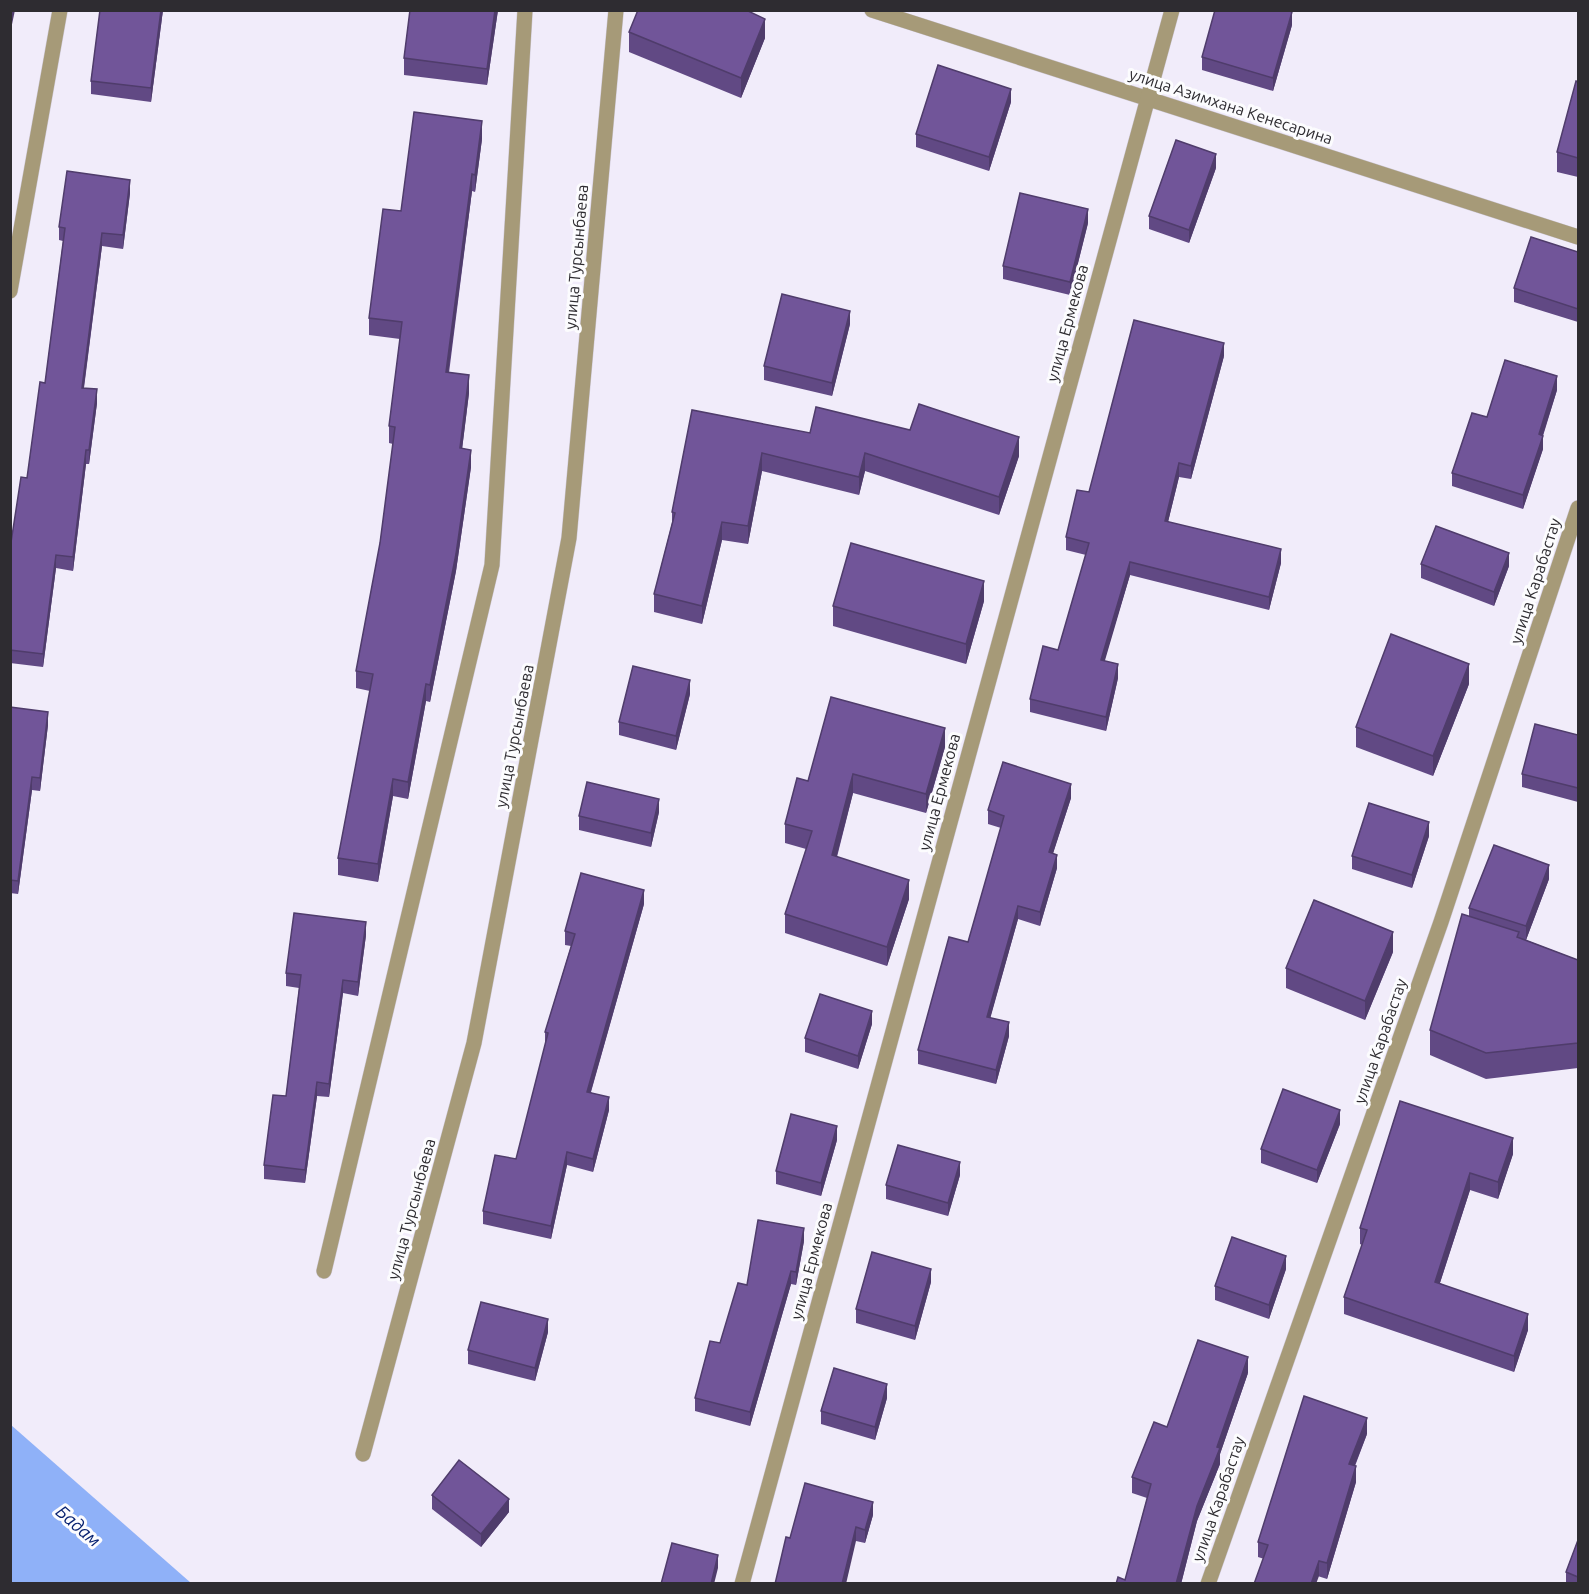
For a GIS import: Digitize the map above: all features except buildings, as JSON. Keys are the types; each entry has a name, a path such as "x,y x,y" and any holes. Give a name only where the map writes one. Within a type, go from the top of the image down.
{"street":[{"path":"10,291 60,10"},
{"path":"324,1270 492,565 525,10"},
{"name":"улица Турсынбаева","path":"363,1454 474,1043 569,538 616,10"},
{"name":"улица Азимхана Кенесарина","path":"872,10 1578,237"},
{"name":"улица Ермекова","path":"742,1584 1172,10"},
{"name":"улица Карабастау","path":"1208,1584 1446,924 1578,508"}],"water":[{"name":"Бадам","path":"11,1425 191,1583 11,1583"}]}
